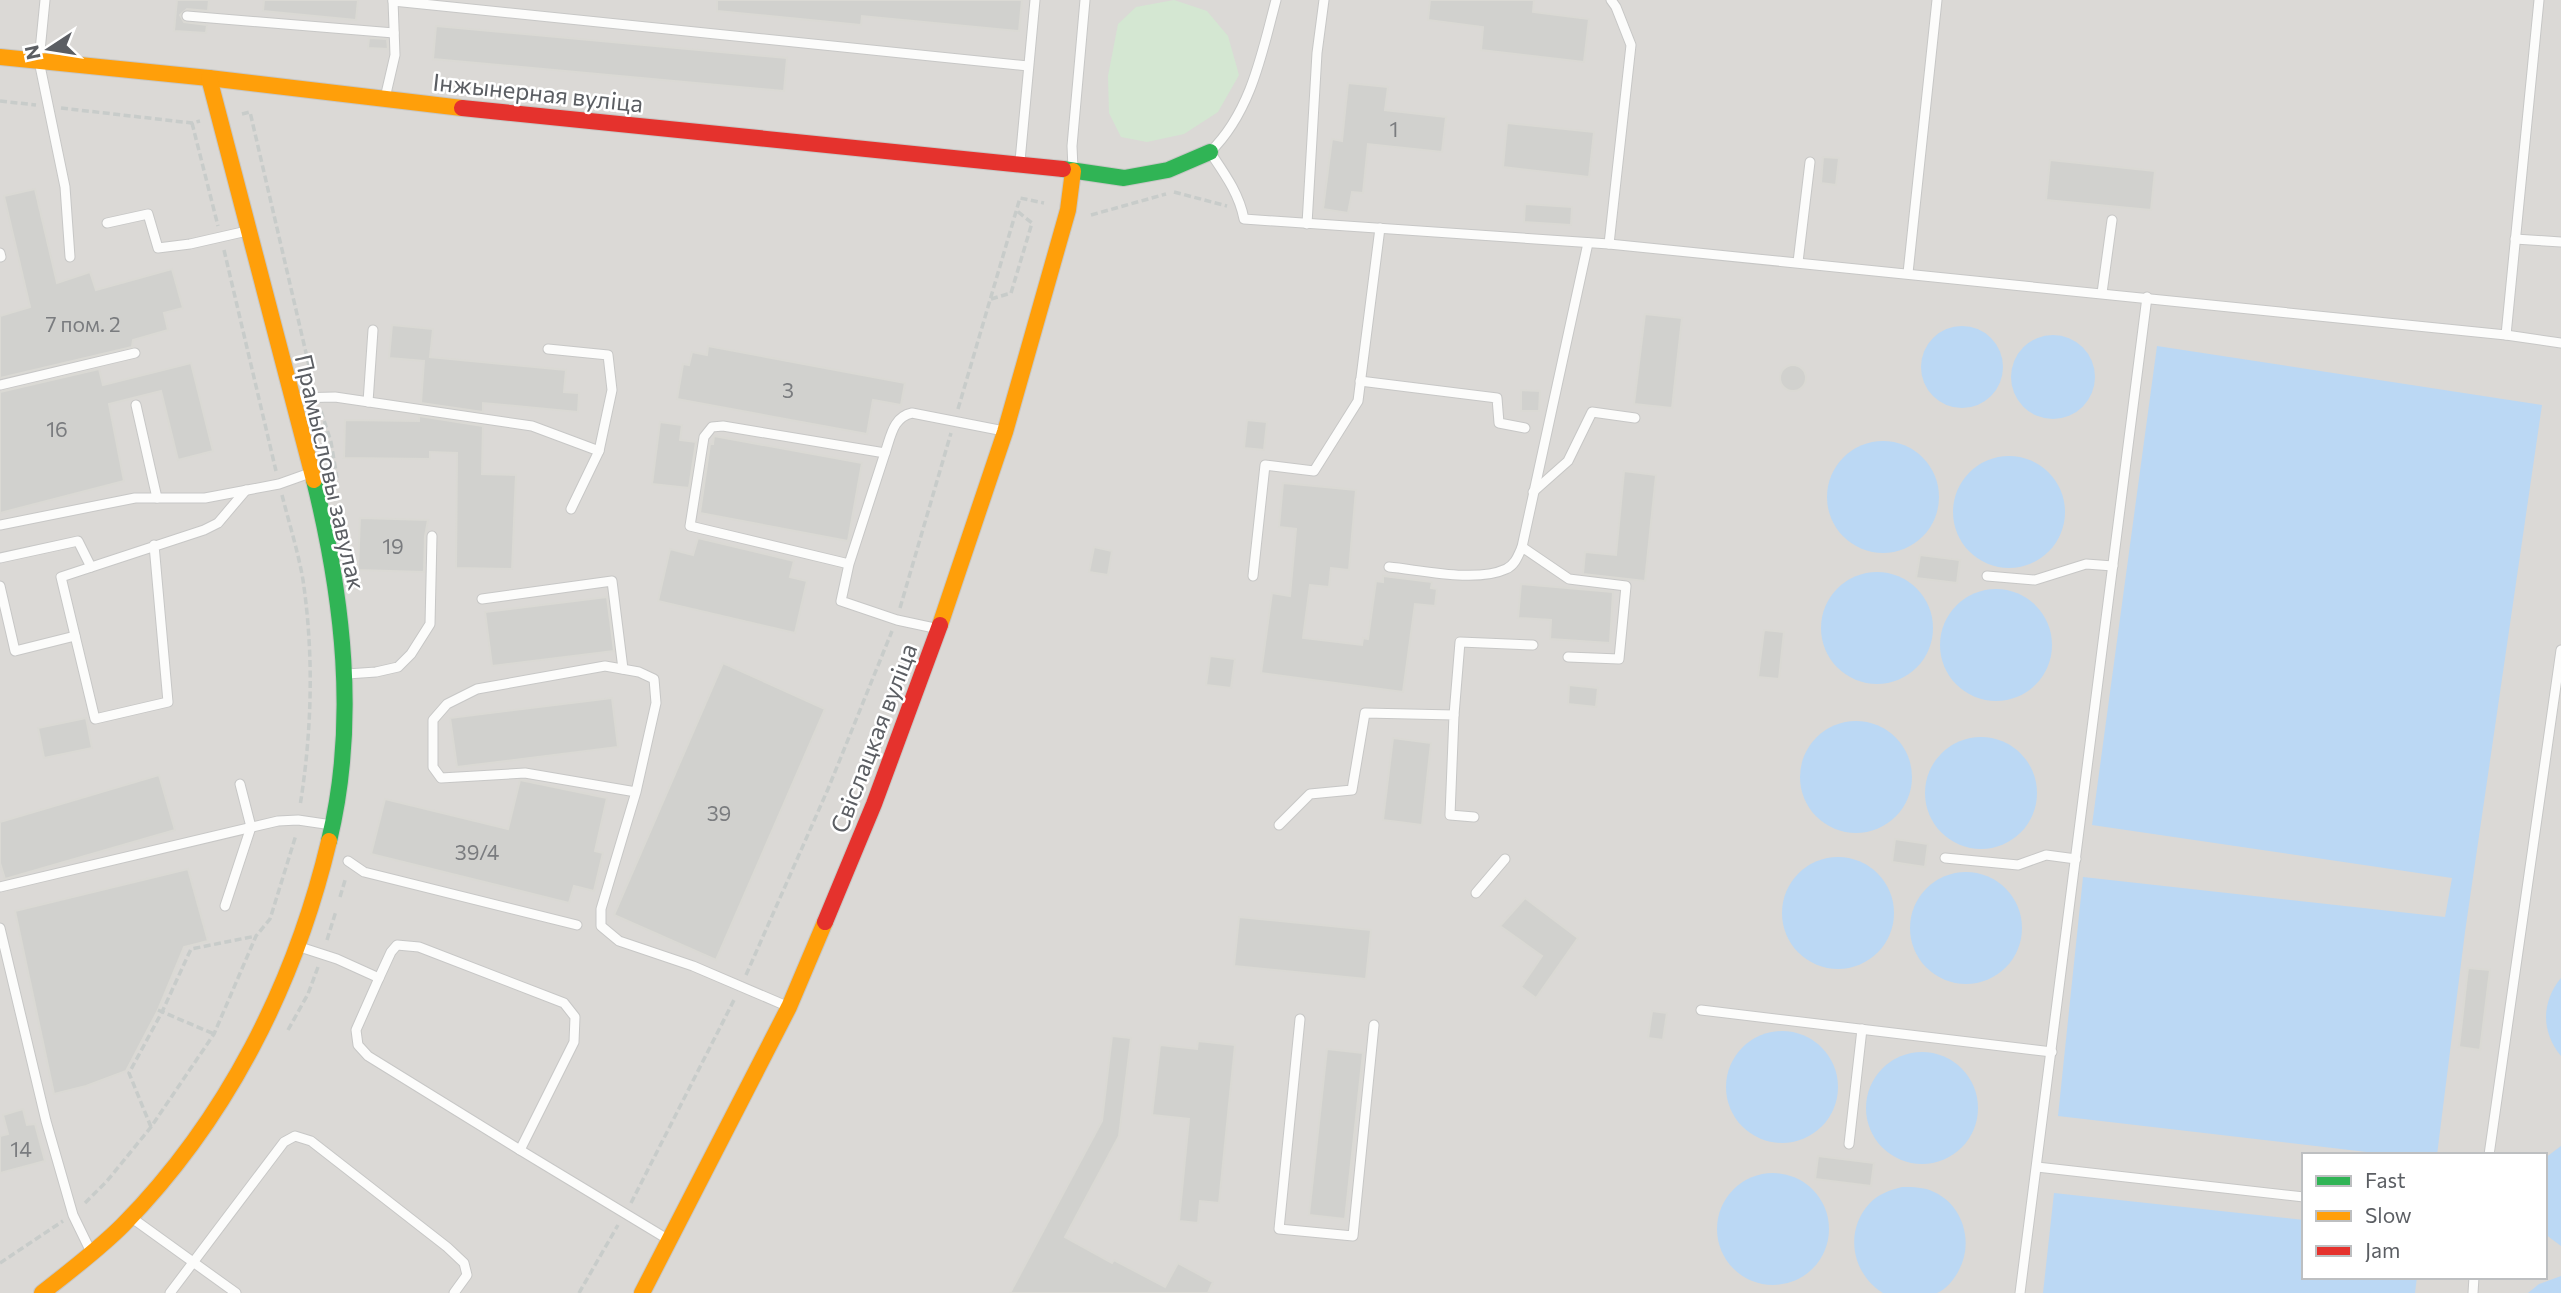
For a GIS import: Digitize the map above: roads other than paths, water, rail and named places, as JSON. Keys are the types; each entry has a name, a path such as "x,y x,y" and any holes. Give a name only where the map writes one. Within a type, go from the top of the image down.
{"street":[{"name":"Інжынерная вуліца","path":"0,57 209,78 384,100 1020,163 1124,178 1168,170 1210,152"},
{"name":"Прамысловы завулак","path":"42,1293 92,1254 131,1217 174,1167 213,1114 263,1030 300,947 334,825 344,732 345,674 333,566 312,472 209,78"},
{"name":"Свіслацкая вуліца","path":"642,1293 789,1007 874,804 939,629 1005,432 1068,209 1073,171"}],"lane":[{"path":"45,0 39,61 65,187 70,257"},
{"path":"384,100 395,55 393,0 1028,66"},
{"path":"1020,163 1035,0"},
{"path":"1073,171 1072,146 1085,0"},
{"path":"1276,0 1248,94 1225,137 1210,152 1241,205 1244,219 1609,244 2506,335 2561,343"},
{"path":"1307,224 1317,53 1324,0"},
{"path":"1609,244 1631,45 1611,0"},
{"path":"1908,273 1937,0"},
{"path":"2506,335 2539,0"},
{"path":"187,16 394,33"},
{"path":"1798,262 1810,162"},
{"path":"107,223 148,214 158,248 249,231"},
{"path":"2102,293 2112,220"},
{"path":"1252,576 1265,465 1314,471 1358,401 1380,228"},
{"path":"2515,239 2561,242"},
{"path":"1388,567 1466,575 1488,574 1508,569 1516,561 1522,547 1588,243"},
{"path":"2020,1293 2147,298"},
{"path":"368,402 373,330"},
{"path":"548,349 608,355 612,390 599,451 572,509"},
{"path":"0,385 135,353"},
{"path":"1360,381 1497,398 1499,423 1525,428"},
{"path":"292,398 335,397 532,426 599,451"},
{"path":"136,405 157,498"},
{"path":"939,629 897,620 841,601 849,564 885,453 896,422 902,415 912,412 1005,432"},
{"path":"1533,492 1569,461 1592,412 1635,418"},
{"path":"849,564 690,526 704,436 712,427 723,426 885,453"},
{"path":"0,525 135,498 205,498 279,484 312,472"},
{"path":"154,545 169,702 95,719 61,577 154,545 204,530 218,523 246,490"},
{"path":"345,674 376,673 398,667 411,654 430,624 432,536"},
{"path":"0,558 78,541 91,567"},
{"path":"1522,547 1569,579 1626,586 1619,659 1568,657"},
{"path":"1987,576 2035,580 2086,564 2113,566"},
{"path":"482,599 612,581 623,669"},
{"path":"0,586 15,651 75,635"},
{"path":"1474,817 1450,815 1460,642 1533,645"},
{"path":"2489,1153 2561,650"},
{"path":"636,792 525,773 441,778 433,767 433,720 447,704 477,689 605,666 639,672 654,679 656,703 636,792 601,909 601,926 619,941 694,965 789,1007"},
{"path":"1279,825 1310,794 1352,790 1365,713 1454,715"},
{"path":"225,906 251,827 240,783"},
{"path":"0,887 278,821 298,820 334,825"},
{"path":"1945,858 2018,865 2046,855 2076,859"},
{"path":"1476,893 1504,859"},
{"path":"348,861 365,872 577,925"},
{"path":"0,928 46,1121 73,1215 92,1254"},
{"path":"520,1150 575,1042 575,1017 565,1003 419,947 397,945 391,952 356,1030 358,1045 368,1056 625,1215 670,1241"},
{"path":"300,947 379,978"},
{"path":"1701,1010 2052,1052"},
{"path":"1300,1018 1279,1229 1353,1236 1374,1025"},
{"path":"1849,1144 1862,1029"},
{"path":"170,1293 284,1142 295,1136 311,1141 464,1263 467,1275 454,1293"},
{"path":"2037,1167 2302,1197"},
{"path":"131,1217 236,1293"}],"water":[{"path":"1962,326 1978,329 1991,338 2000,351 2003,367 2000,383 1991,396 1978,405 1962,408 1946,405 1933,396 1924,383 1921,367 1924,351 1933,338 1946,329"},
{"path":"2045,335 2061,335 2077,342 2088,353 2095,369 2092,393 2083,407 2061,419 2045,419 2029,412 2018,401 2011,385 2011,369 2018,353 2029,342"},
{"path":"2157,346 2542,405 2465,932 2437,1153 2375,1153 2058,1116 2083,877 2445,917 2452,878 2092,825"},
{"path":"1883,441 1905,445 1923,457 1935,475 1939,497 1935,519 1923,537 1905,549 1883,553 1861,549 1843,537 1831,519 1827,497 1831,475 1843,457 1861,445"},
{"path":"2009,456 2031,460 2049,472 2061,490 2065,512 2061,534 2049,552 2031,564 2009,568 1987,564 1969,552 1957,534 1953,512 1957,490 1969,472 1987,460"},
{"path":"1877,572 1899,576 1917,588 1929,606 1933,628 1929,650 1917,668 1899,680 1877,684 1855,680 1837,668 1825,650 1821,628 1825,606 1837,588 1855,576"},
{"path":"1996,589 2018,593 2036,605 2048,623 2052,645 2048,667 2036,685 2018,697 1996,701 1974,697 1956,685 1944,667 1940,645 1944,623 1956,605 1974,593"},
{"path":"1856,721 1878,725 1896,737 1908,755 1912,777 1908,799 1896,817 1878,829 1856,833 1834,829 1816,817 1804,799 1800,777 1804,755 1816,737 1834,725"},
{"path":"1981,737 2003,741 2021,753 2033,771 2037,793 2033,815 2021,833 2003,845 1981,849 1959,845 1941,833 1929,815 1925,793 1929,771 1941,753 1959,741"},
{"path":"1838,857 1860,861 1878,873 1890,891 1894,913 1890,935 1878,953 1860,965 1838,969 1816,965 1798,953 1786,935 1782,913 1786,891 1798,873 1816,861"},
{"path":"1966,872 1988,876 2006,888 2018,906 2022,928 2018,950 2006,968 1988,980 1966,984 1944,980 1926,968 1914,950 1910,928 1914,906 1926,888 1944,876"},
{"path":"2561,978 2561,1056 2550,1037 2546,1017 2550,997"},
{"path":"1782,1031 1804,1035 1822,1047 1834,1065 1838,1087 1834,1109 1822,1127 1804,1139 1782,1143 1760,1139 1742,1127 1730,1109 1726,1087 1730,1065 1742,1047 1760,1035"},
{"path":"1922,1052 1944,1056 1962,1068 1974,1086 1978,1108 1974,1130 1962,1148 1944,1160 1922,1164 1900,1160 1882,1148 1870,1130 1866,1108 1870,1086 1882,1068 1900,1056"},
{"path":"2561,1146 2561,1246 2547,1236 2547,1156"},
{"path":"1773,1173 1795,1177 1813,1189 1825,1207 1829,1229 1825,1251 1813,1269 1795,1281 1773,1285 1751,1281 1733,1269 1721,1251 1717,1229 1721,1207 1733,1189 1751,1177"},
{"path":"1902,1187 1926,1189 1944,1198 1959,1215 1963,1225 1966,1248 1959,1270 1953,1280 1937,1293 1883,1293 1872,1285 1858,1264 1854,1239 1861,1215 1876,1198"},
{"path":"2054,1193 2302,1220 2302,1279 2417,1279 2415,1293 2043,1293"},
{"path":"2561,1276 2561,1293 2528,1293 2539,1284"}]}
